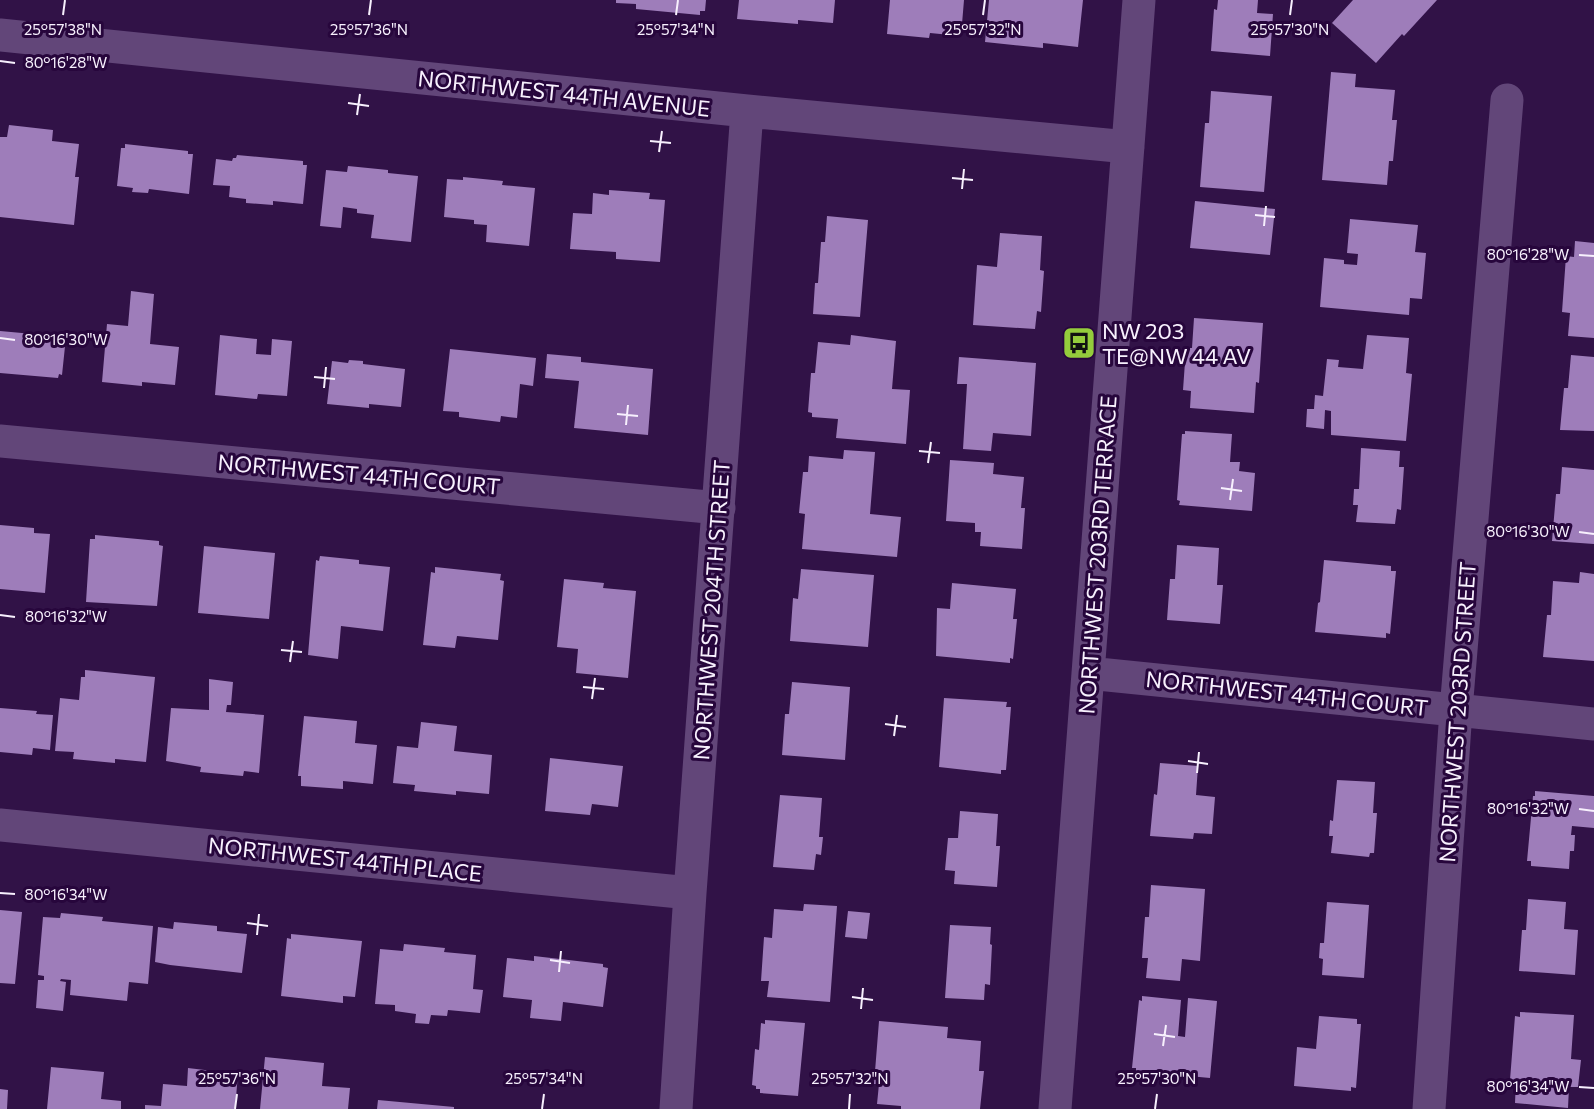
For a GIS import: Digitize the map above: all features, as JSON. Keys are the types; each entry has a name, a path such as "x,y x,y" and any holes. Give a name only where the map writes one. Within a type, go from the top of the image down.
{"street":[{"name":"NORTHWEST 203RD TERRACE","path":"1055,1109 1139,0"},
{"name":"NORTHWEST 44TH AVENUE","path":"0,35 747,111 1128,147"},
{"name":"NORTHWEST 203RD STREET","path":"1429,1109 1456,711 1507,100"},
{"name":"NORTHWEST 204TH STREET","path":"676,1109 747,111"},
{"name":"NORTHWEST 44TH COURT","path":"0,441 719,508"},
{"name":"NORTHWEST 44TH COURT","path":"1088,673 1594,724"},
{"name":"NORTHWEST 44TH PLACE","path":"0,825 690,893"}],"building":[{"path":"616,0 706,0 705,11 700,11 700,15 636,9 636,4 616,3"},
{"path":"739,0 835,0 833,23 798,20 798,24 737,19"},
{"path":"890,0 964,0 961,36 930,33 929,38 887,34"},
{"path":"989,0 1083,0 1078,47 1043,43 1043,48 985,42"},
{"path":"1218,0 1258,0 1257,13 1273,14 1270,56 1211,51 1214,9 1217,10"},
{"path":"1353,0 1437,0 1376,63 1332,23"},
{"path":"1331,72 1356,74 1355,87 1395,90 1392,120 1397,120 1393,161 1389,161 1387,185 1322,180"},
{"path":"1211,91 1272,96 1264,192 1200,187 1205,123 1209,123"},
{"path":"9,125 53,130 52,141 79,144 75,177 79,177 74,225 0,217 0,137 7,137"},
{"path":"125,144 188,151 188,154 193,154 189,194 149,189 148,193 132,192 133,188 117,186 121,148 125,148"},
{"path":"237,155 303,161 303,165 307,165 303,204 273,201 273,205 246,203 246,199 229,197 230,186 213,185 216,159 232,161"},
{"path":"348,166 418,176 411,242 371,238 374,215 357,213 357,209 343,207 341,228 320,226 326,170 347,172"},
{"path":"463,177 503,181 502,185 535,188 529,246 486,242 487,225 474,224 474,220 444,217 447,179 463,180"},
{"path":"609,190 650,193 649,199 665,200 660,262 616,259 616,252 570,249 573,213 592,214 593,193 609,195"},
{"path":"1195,201 1275,209 1270,255 1190,248"},
{"path":"827,216 868,220 860,317 813,314 815,283 818,283 821,242 825,242"},
{"path":"1350,219 1418,225 1415,252 1426,253 1422,299 1410,298 1409,315 1320,307 1324,258 1344,260 1344,264 1357,265 1358,254 1347,253"},
{"path":"1000,233 1042,236 1040,270 1044,271 1041,312 1037,311 1035,329 973,325 977,265 997,267"},
{"path":"1575,241 1594,243 1594,338 1568,336 1570,313 1562,312 1566,256 1574,257"},
{"path":"131,291 154,294 150,344 179,347 175,385 142,382 142,386 102,382 107,324 128,326"},
{"path":"1194,318 1263,323 1259,383 1256,382 1254,413 1190,408 1191,391 1183,390 1186,348 1192,348"},
{"path":"0,331 66,337 62,375 59,374 58,378 0,373"},
{"path":"220,335 257,339 256,354 271,355 272,339 292,341 287,396 258,394 257,399 215,395"},
{"path":"851,335 896,341 892,389 910,390 906,444 836,438 838,419 812,417 812,413 808,412 811,373 815,373 818,342 850,345"},
{"path":"1367,335 1409,338 1406,373 1412,374 1406,441 1331,435 1331,411 1325,410 1324,429 1306,427 1307,409 1314,409 1315,395 1323,396 1327,359 1339,360 1338,367 1363,369"},
{"path":"450,349 536,358 533,386 520,384 517,418 501,416 500,422 459,417 459,412 443,411"},
{"path":"547,354 581,357 581,362 653,369 648,435 574,428 579,381 545,378"},
{"path":"1571,355 1594,357 1594,431 1560,430 1564,388 1568,388"},
{"path":"959,357 1036,363 1031,436 993,433 991,451 963,449 967,384 957,384"},
{"path":"349,360 405,369 401,407 369,404 369,408 327,404 332,361 348,363"},
{"path":"1185,431 1232,434 1230,462 1240,462 1239,471 1255,473 1252,511 1179,505 1180,501 1177,500 1182,434 1185,434"},
{"path":"1361,448 1400,451 1399,467 1404,467 1401,510 1397,509 1395,524 1356,522 1358,505 1353,505 1354,489 1359,489"},
{"path":"844,450 875,452 870,514 901,517 897,557 802,549 805,514 799,513 803,472 808,472 809,456 843,459"},
{"path":"950,460 994,463 993,474 1024,477 1021,508 1025,508 1022,549 980,546 981,532 975,532 975,523 946,521"},
{"path":"1562,467 1594,470 1594,544 1552,541 1556,494 1560,494"},
{"path":"0,525 34,528 34,533 50,534 45,593 0,589"},
{"path":"95,535 159,541 159,545 163,546 157,606 86,602 90,539 95,539"},
{"path":"1177,545 1219,548 1217,585 1223,585 1220,624 1167,620 1170,579 1175,579"},
{"path":"204,546 275,553 269,619 198,613"},
{"path":"320,556 359,560 359,564 390,567 383,631 341,626 338,659 308,655 316,560 319,561"},
{"path":"1324,560 1391,566 1391,571 1396,571 1390,634 1386,633 1386,638 1315,632"},
{"path":"435,567 501,574 500,580 504,581 498,640 457,636 455,648 423,645 431,572 435,573"},
{"path":"801,569 874,575 868,647 790,641 793,598 798,599"},
{"path":"1580,572 1594,574 1594,661 1543,657 1547,615 1551,615 1553,581 1579,583"},
{"path":"564,579 604,583 603,588 636,591 628,678 576,673 578,649 557,647"},
{"path":"952,583 1016,589 1013,619 1017,619 1013,659 1010,658 1010,663 936,656 937,608 950,609"},
{"path":"85,670 155,677 146,762 115,759 115,763 73,759 74,752 55,751 60,698 79,700 81,677 85,677"},
{"path":"209,679 233,682 231,705 227,705 226,712 264,715 259,773 244,771 243,776 200,772 201,767 166,761 171,708 209,710"},
{"path":"792,682 850,687 845,760 782,755 785,714 789,714"},
{"path":"944,698 1007,702 1006,707 1011,707 1006,770 1001,770 1001,774 939,767"},
{"path":"0,708 37,711 36,714 53,715 50,750 33,748 32,755 0,752"},
{"path":"304,716 357,721 355,743 377,745 373,784 343,781 343,789 301,786 301,776 298,776"},
{"path":"421,722 457,726 454,751 492,755 489,794 456,791 456,795 414,791 415,785 393,783 397,746 418,748"},
{"path":"550,758 623,766 618,807 592,804 590,815 545,811"},
{"path":"1160,763 1198,766 1196,795 1215,797 1212,834 1194,833 1193,839 1150,836"},
{"path":"1337,780 1375,782 1373,813 1377,813 1374,853 1370,853 1369,857 1331,853 1333,836 1329,836 1330,820 1333,821"},
{"path":"1535,791 1594,796 1594,828 1572,826 1571,835 1575,835 1574,851 1570,851 1569,869 1531,866 1531,861 1527,861"},
{"path":"780,795 822,798 819,837 823,837 821,855 816,854 814,870 773,867"},
{"path":"960,811 998,814 996,846 1000,846 997,887 954,884 955,871 945,870 948,838 958,838"},
{"path":"1151,885 1205,889 1200,961 1182,959 1180,981 1146,978 1148,958 1142,958 1145,917 1149,917"},
{"path":"1528,899 1566,902 1564,929 1578,930 1575,975 1519,971 1522,930 1526,930"},
{"path":"1327,902 1369,905 1364,978 1322,975 1323,959 1319,958 1320,943 1324,943"},
{"path":"804,904 837,906 830,1002 767,997 769,981 761,981 764,937 772,938 774,909 803,911"},
{"path":"0,910 22,912 15,984 0,983"},
{"path":"848,911 870,913 867,939 845,937"},
{"path":"61,913 103,917 102,921 153,926 148,984 129,982 127,1001 70,995 71,980 61,979 60,981 66,982 63,1011 36,1008 38,980 44,980 44,976 38,975 43,917 60,918"},
{"path":"174,922 217,926 217,931 247,934 242,973 155,962 158,927 173,929"},
{"path":"950,925 991,927 990,985 985,984 984,1000 945,998"},
{"path":"291,934 362,941 355,997 343,996 343,1003 281,996 287,938 291,939"},
{"path":"404,944 445,948 444,952 476,955 473,989 483,990 480,1013 448,1010 447,1016 431,1015 429,1024 415,1023 416,1014 395,1011 395,1005 375,1004 380,949 403,951"},
{"path":"534,956 603,964 603,967 608,968 603,1007 563,1002 561,1021 530,1018 532,1000 503,997 507,958 534,961"},
{"path":"1142,996 1181,1000 1178,1036 1185,1037 1188,998 1217,1001 1210,1078 1136,1071 1136,1068 1132,1068 1139,1000 1142,1001"},
{"path":"1520,1012 1574,1015 1571,1059 1581,1060 1578,1087 1569,1087 1568,1108 1515,1103 1516,1080 1510,1080 1515,1016 1520,1017"},
{"path":"1319,1016 1357,1019 1357,1024 1361,1024 1356,1088 1351,1087 1351,1091 1294,1086 1297,1047 1316,1049"},
{"path":"765,1020 805,1023 798,1096 760,1093 760,1089 752,1085 755,1049 759,1050 761,1023 765,1024"},
{"path":"879,1021 948,1027 947,1038 981,1041 979,1071 984,1071 980,1109 901,1109 901,1106 877,1104 879,1084 874,1084"},
{"path":"265,1057 324,1063 322,1086 350,1088 348,1109 260,1109"},
{"path":"51,1067 104,1072 101,1099 121,1101 121,1109 47,1109"},
{"path":"188,1068 238,1074 235,1109 145,1109 145,1105 161,1106 163,1084 187,1086"},
{"path":"0,1089 8,1090 7,1109 0,1109"},
{"path":"378,1100 454,1107 454,1109 377,1109"}],"place":[{"name":"NW 203 TE@NW 44 AV","path":"1079,343"}]}
